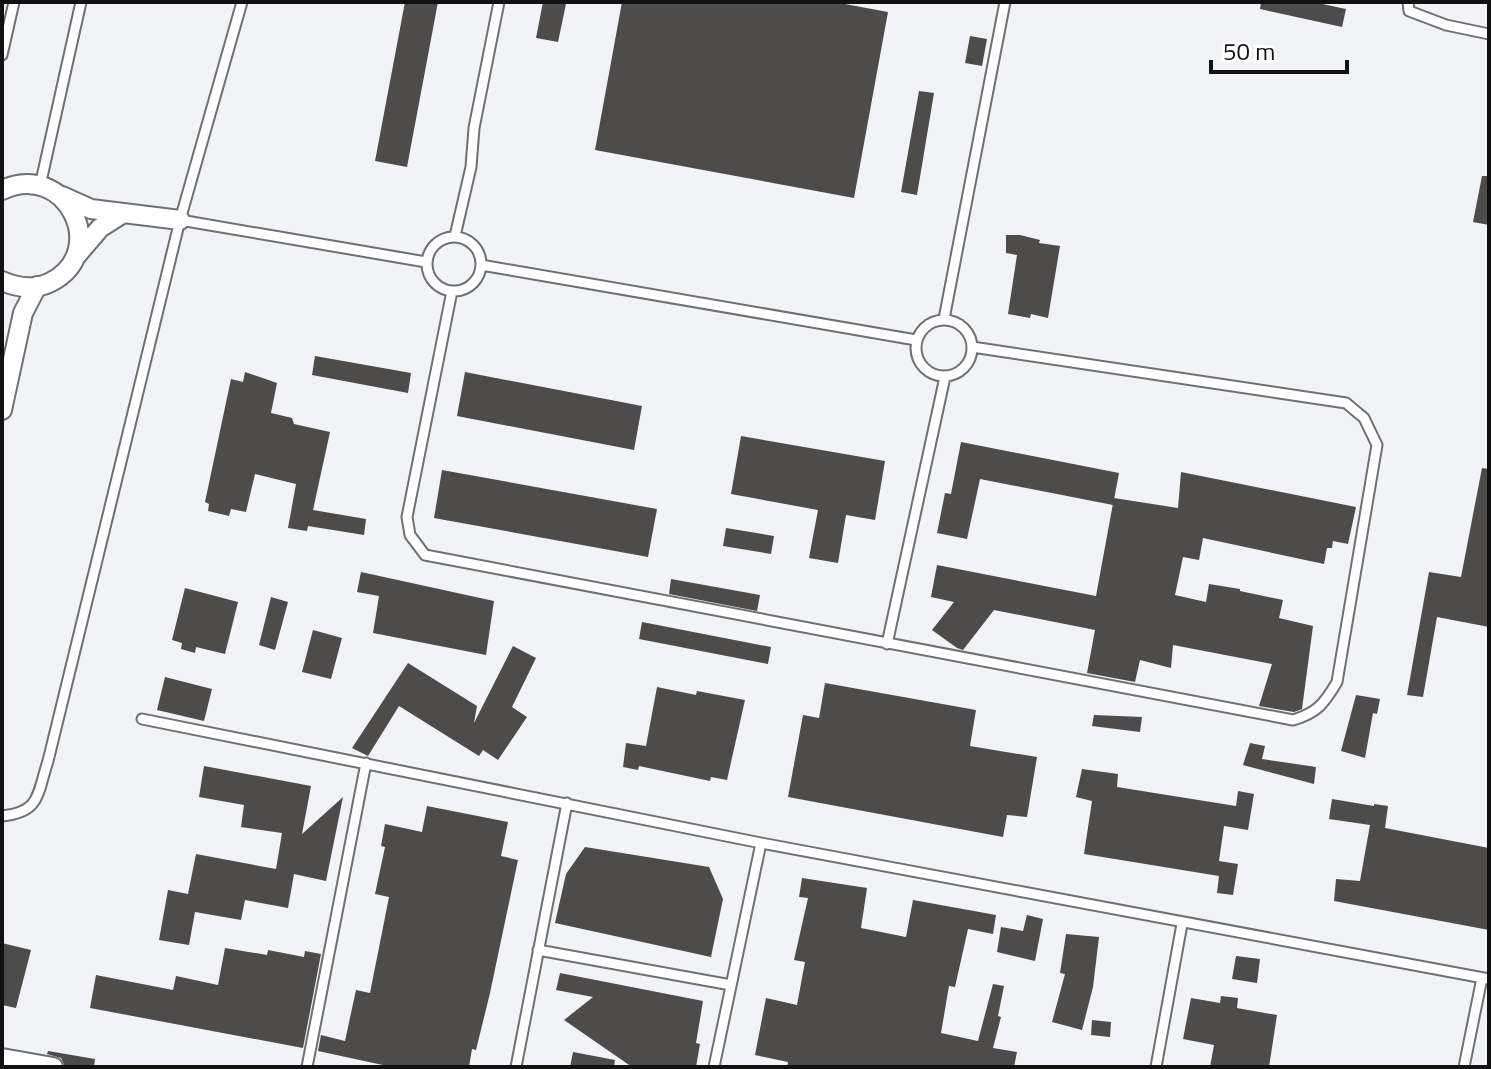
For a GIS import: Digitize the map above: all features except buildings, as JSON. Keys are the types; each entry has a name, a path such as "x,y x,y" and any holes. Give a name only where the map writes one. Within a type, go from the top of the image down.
{"street":[{"path":"2,190 22,184 49,189 91,209 180,220"},
{"path":"49,189 70,206 78,224 79,242 73,260"},
{"path":"2,281 19,287 37,286 62,275 100,228 122,214"},
{"path":"2,410 23,313 37,286"},
{"path":"3,1058 53,1067"}],"lane":[{"path":"2,55 14,2"},
{"path":"49,189 81,2"},
{"path":"2,816 23,813 33,805 48,761 180,220 242,2"},
{"path":"455,236 471,167 474,128 499,2"},
{"path":"944,319 1005,2"},
{"path":"1408,2 1409,11 1489,34"},
{"path":"180,220 426,262"},
{"path":"455,236 471,242 481,265 479,274 469,287 452,291 430,279 426,262 432,246 439,240 455,236"},
{"path":"481,265 916,340"},
{"path":"452,291 407,517 410,535 425,555 1293,720 1312,715 1328,698 1337,682 1377,445 1364,418 1346,403 972,347"},
{"path":"944,319 961,325 972,339 972,357 962,371 945,377 928,372 922,365 917,357 916,340 927,325 944,319"},
{"path":"887,644 945,377"},
{"path":"142,719 761,843 1485,979 1464,1067"},
{"path":"307,1067 366,763"},
{"path":"516,1067 567,803"},
{"path":"714,1067 761,843"},
{"path":"1156,1067 1182,924"},
{"path":"538,950 731,985"}]}
